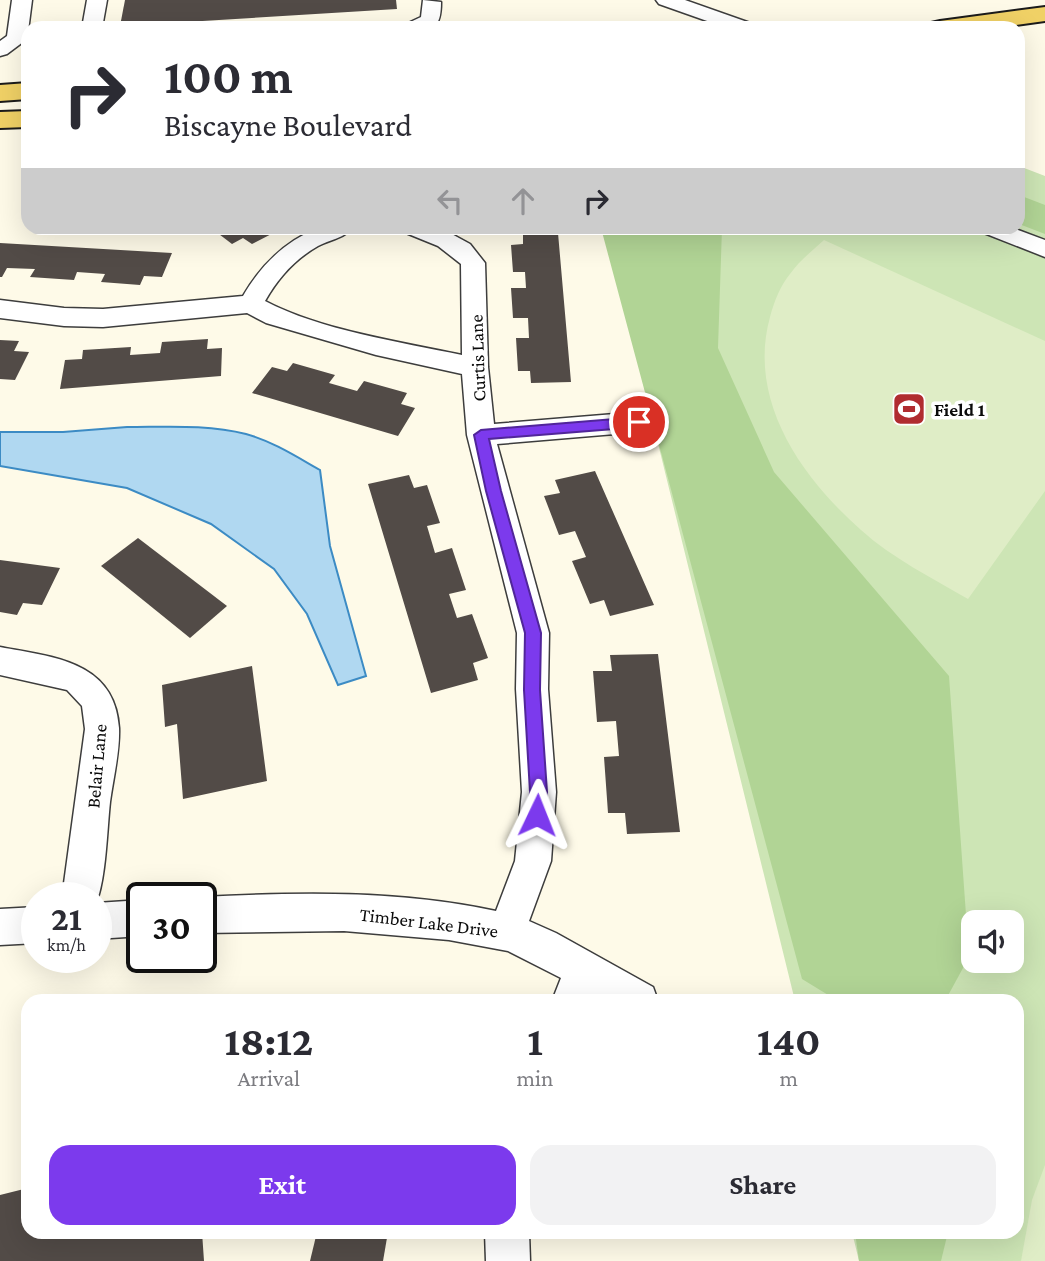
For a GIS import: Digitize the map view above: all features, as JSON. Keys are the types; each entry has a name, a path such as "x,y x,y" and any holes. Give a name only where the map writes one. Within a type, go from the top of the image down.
{"main road":[{"path":"992,21 1045,14"},
{"path":"0,93 21,92"},
{"path":"0,120 21,119"}],"street":[{"path":"0,50 17,39 22,0"},
{"path":"93,21 97,0"},
{"path":"666,0 726,21"},
{"path":"429,21 431,20 431,2"},
{"path":"251,304 259,289 287,254 304,242 322,235"},
{"name":"Curtis Lane","path":"434,235 446,239 467,254 473,263 475,367 481,435 533,633 532,690 539,792 534,861 507,932"},
{"path":"1010,235 1045,249"},
{"path":"0,309 64,317 103,318 251,304 275,317 376,346 475,367"},
{"path":"481,435 639,422"},
{"name":"Belair Lane","path":"0,661 47,670 78,680 97,700 102,729 82,882"},
{"name":"Timber Lake Drive","path":"217,914 287,911 373,912 454,921 507,932 543,946 577,986 610,994"},
{"path":"0,928 21,926"},
{"path":"507,1239 508,1261"}],"green space":[{"path":"1025,168 1045,176 1045,1261 859,1261 854,1239 1024,1239 1024,994 793,994 607,235 1025,235"},
{"path":"1025,197 1045,205 1045,234 1025,226"},
{"path":"603,235 722,235 718,348 774,472 949,676 966,910 961,910 961,972 949,994 827,994 802,979"},
{"name":"Field 1","path":"824,240 1045,341 1045,491 968,599 886,550 861,530 818,486 784,435 766,378 765,348 770,317 786,279"},
{"path":"1045,1165 1045,1261 1021,1261 1032,1200"},
{"path":"856,1239 946,1239 941,1261 859,1261"}],"water":[{"path":"127,427 202,427 246,434 275,445 320,470 330,546 366,676 338,685 307,614 274,569 211,524 127,488 0,466 0,432 63,432"}],"building":[{"path":"125,0 396,0 397,9 201,21 121,21"},
{"path":"220,235 269,235 252,244 243,238 232,244"},
{"path":"523,235 558,235 571,382 531,383 530,371 518,371 516,338 529,338 528,318 513,318 511,288 526,288 525,272 513,272 511,245 523,244"},
{"path":"0,243 172,253 162,277 144,276 140,285 101,282 105,274 77,272 74,280 30,277 35,269 7,268 0,277"},
{"path":"208,339 207,349 222,348 221,376 60,389 65,360 82,359 83,350 131,347 130,355 160,353 162,342"},
{"path":"0,340 19,341 14,351 29,352 15,380 0,379"},
{"path":"293,363 335,375 329,383 357,391 364,381 407,393 401,404 415,408 398,436 252,393 272,367 287,371"},
{"path":"595,471 654,605 610,616 604,600 590,604 572,561 586,557 575,531 559,535 544,496 560,493 555,480"},
{"path":"409,475 414,488 427,485 440,523 427,526 435,553 452,548 466,590 449,594 457,618 472,614 488,658 473,663 478,680 431,693 368,484"},
{"path":"138,538 227,606 190,638 101,566"},
{"path":"0,560 60,568 42,605 23,603 17,615 0,612"},
{"path":"658,654 680,832 627,834 625,813 608,813 604,757 619,756 616,721 597,722 593,671 612,671 610,655"},
{"path":"252,666 267,781 183,799 177,724 165,727 162,685"},
{"path":"21,1190 21,1239 202,1239 204,1261 0,1261 0,1195"},
{"path":"315,1239 387,1239 383,1261 310,1261"}],"place":[{"name":"Field 1","path":"909,409"}],"route":[{"path":"537,815 539,792 532,690 533,633 481,435 639,422"}]}
